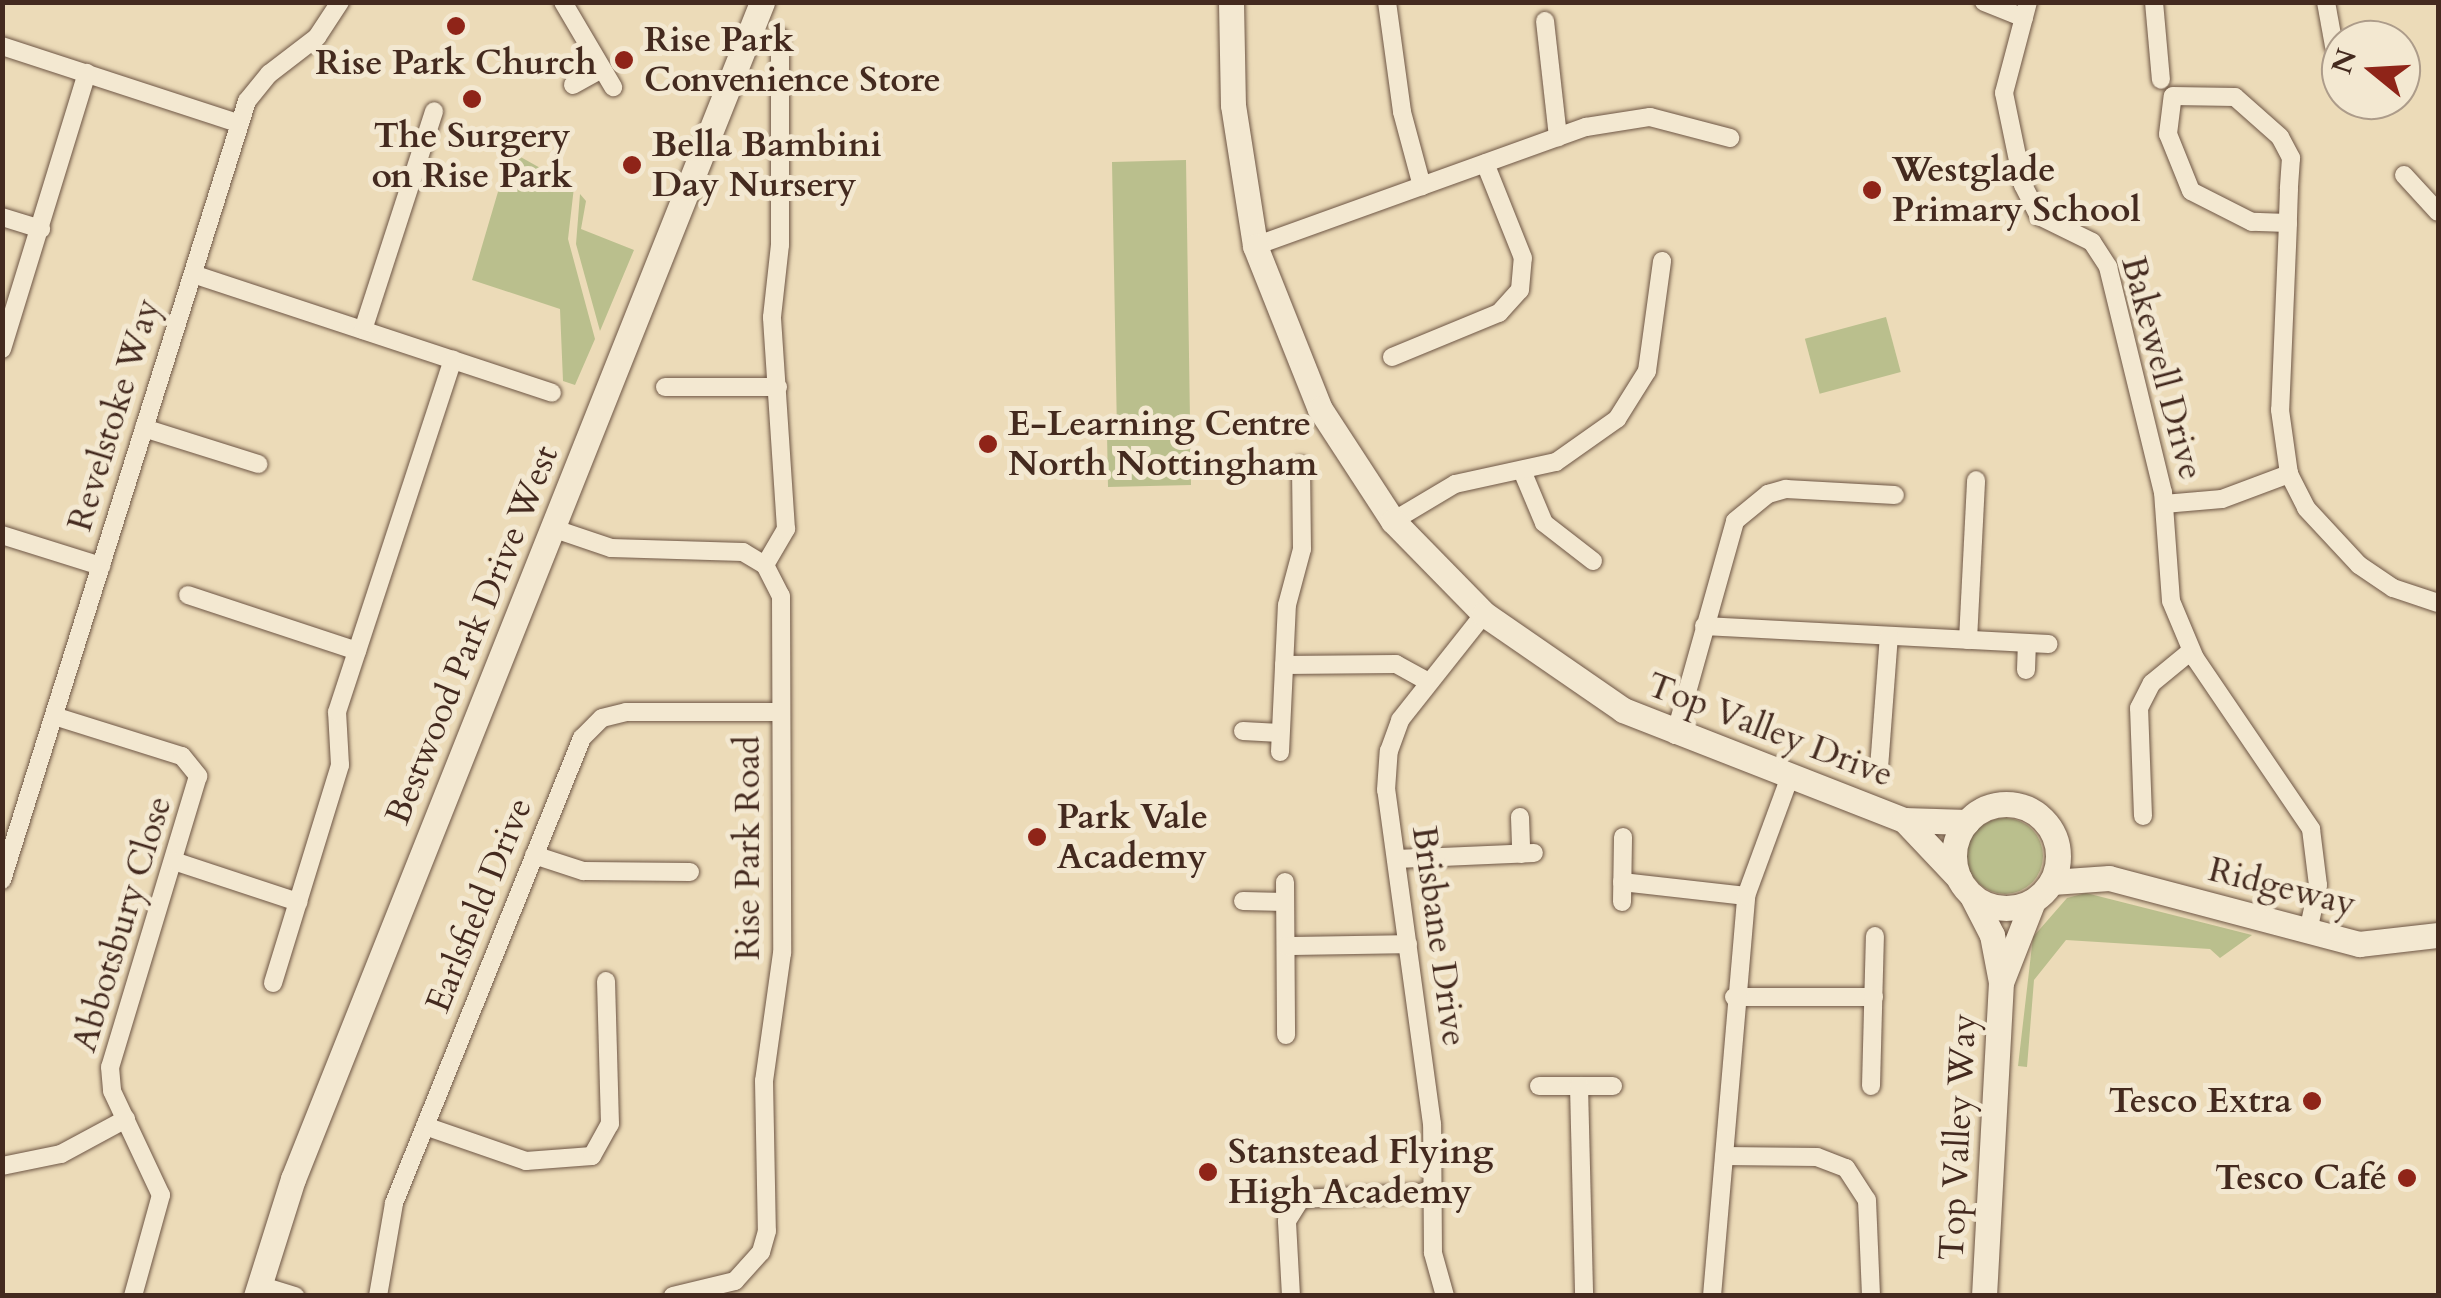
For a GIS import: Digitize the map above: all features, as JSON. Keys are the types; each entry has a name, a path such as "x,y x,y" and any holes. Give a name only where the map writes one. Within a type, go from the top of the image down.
{"street":[{"name":"Revelstoke Way","path":"2,880 240,124 260,83 317,37 340,2"},
{"path":"563,2 613,87"},
{"name":"Bestwood Park Drive West","path":"258,1290 293,1179 762,2"},
{"name":"Top Valley Drive","path":"1231,2 1233,105 1255,246 1320,409 1394,521 1484,614 1574,682 1675,735 1904,820 1967,822"},
{"path":"1387,2 1402,112 1422,186"},
{"path":"1984,2 2026,10"},
{"path":"2154,2 2164,72"},
{"name":"Bakewell Drive","path":"2026,10 2004,93 2023,186 2039,216 2092,242 2108,267 2164,504 2171,601 2192,650 2311,829 2318,885 2308,932"},
{"path":"1545,22 1535,41 1558,136"},
{"path":"552,528 601,546 728,550 765,565 786,529 772,317 780,245 772,84 780,38"},
{"path":"2,46 240,124"},
{"path":"573,85 600,70"},
{"path":"2,349 87,74"},
{"path":"2288,223 2252,222 2191,191 2168,134 2173,96 2235,97 2280,137 2290,158 2288,223 2280,410 2288,474 2306,508 2359,565 2392,588 2438,603"},
{"path":"363,330 436,132 434,111"},
{"path":"1255,246 1558,136 1620,119 1704,117 1730,138"},
{"path":"1392,357 1409,341 1499,313 1520,290 1523,258 1485,163"},
{"path":"2403,202 2410,181 2438,212"},
{"path":"2,217 41,230"},
{"path":"1394,521 1455,484 1523,473 1595,438 1636,394 1655,338 1667,273"},
{"path":"193,274 453,360 530,395 552,393"},
{"path":"274,983 340,765 336,718 453,360"},
{"path":"665,388 778,387"},
{"path":"144,428 258,464"},
{"path":"1523,473 1544,523 1582,541 1593,561"},
{"path":"2164,504 2222,499 2288,474"},
{"path":"1244,732 1280,743 1286,606 1301,558 1305,477"},
{"path":"1675,735 1726,541 1749,507 1786,489 1882,488"},
{"path":"1968,640 1971,490"},
{"path":"2,535 101,566"},
{"name":"Rise Park Road","path":"674,1296 735,1281 761,1252 766,1231 764,1081 782,953 781,596 765,565"},
{"path":"199,593 358,650"},
{"name":"Brisbane Drive","path":"1445,1296 1433,1252 1432,1124 1386,790 1389,750 1400,720 1484,614"},
{"path":"1704,626 2048,644"},
{"path":"1890,636 1880,759 1903,752"},
{"path":"2026,670 2027,643"},
{"path":"2136,804 2144,695 2192,650"},
{"path":"1284,665 1396,664 1428,682"},
{"name":"Earlsfield Drive","path":"378,1296 392,1213 582,738 602,718 626,712 781,712"},
{"name":"Abbotsbury Close","path":"54,716 192,764 198,783 110,1067 112,1091 161,1195 133,1296"},
{"path":"1712,1296 1734,996 1746,896 1789,779"},
{"path":"2010,804 2043,818 2056,839 2052,882 2034,901 2008,909 1965,887 1954,849 1967,822 1986,808 2010,804"},
{"path":"1396,859 1528,854 1520,816"},
{"name":"Top Valley Drive","path":"1904,820 1965,887"},
{"path":"1622,902 1623,837"},
{"name":"Ridgeway","path":"2056,839 2109,878"},
{"path":"534,856 583,871 690,872"},
{"path":"174,861 298,902"},
{"name":"Ridgeway","path":"2052,882 2109,878 2359,944 2438,935"},
{"path":"1622,882 1746,896"},
{"name":"Top Valley Way","path":"1965,887 1992,935 2001,982 1984,1296"},
{"path":"1243,901 1285,892 1292,1022"},
{"name":"Top Valley Way","path":"2001,982 2034,901"},
{"path":"1875,936 1878,1074"},
{"path":"1286,946 1408,944"},
{"path":"425,1126 526,1161 566,1163 592,1156 610,1124 606,982"},
{"path":"1734,996 1874,997"},
{"path":"1540,1086 1613,1086"},
{"path":"1579,1086 1584,1296"},
{"path":"2,1166 61,1154 126,1120"},
{"path":"1724,1156 1817,1156 1846,1168 1867,1200 1871,1296"},
{"path":"1290,1296 1287,1221 1301,1199 1432,1192"},
{"path":"258,1290 295,1296"}],"green space":[{"path":"510,151 574,187 568,239 595,339 575,385 563,381 560,309 472,280"},
{"path":"1186,160 1191,485 1108,487 1107,434 1117,433 1112,162"},
{"path":"580,194 586,201 581,229 634,250 600,331 576,244"},
{"path":"1886,317 1901,372 1820,394 1805,339"},
{"path":"2005,818 2032,829 2043,856 2032,883 2005,894 1978,883 1967,856 1978,829"},
{"path":"2086,893 2252,935 2220,958 2210,949 2066,940 2034,980 2027,1067 2018,1066 2033,937 2067,898"}],"place":[{"name":"Rise Park Church","path":"456,26"},
{"name":"Rise Park Convenience Store","path":"624,60"},
{"name":"The Surgery on Rise Park","path":"472,99"},
{"name":"Bella Bambini Day Nursery","path":"632,165"},
{"name":"Westglade Primary School","path":"1872,190"},
{"name":"E-Learning Centre North Nottingham","path":"988,444"},
{"name":"Park Vale Academy","path":"1037,837"},
{"name":"Tesco Extra","path":"2312,1101"},
{"name":"Stanstead Flying High Academy","path":"1208,1172"},
{"name":"Tesco Café","path":"2407,1178"}]}
